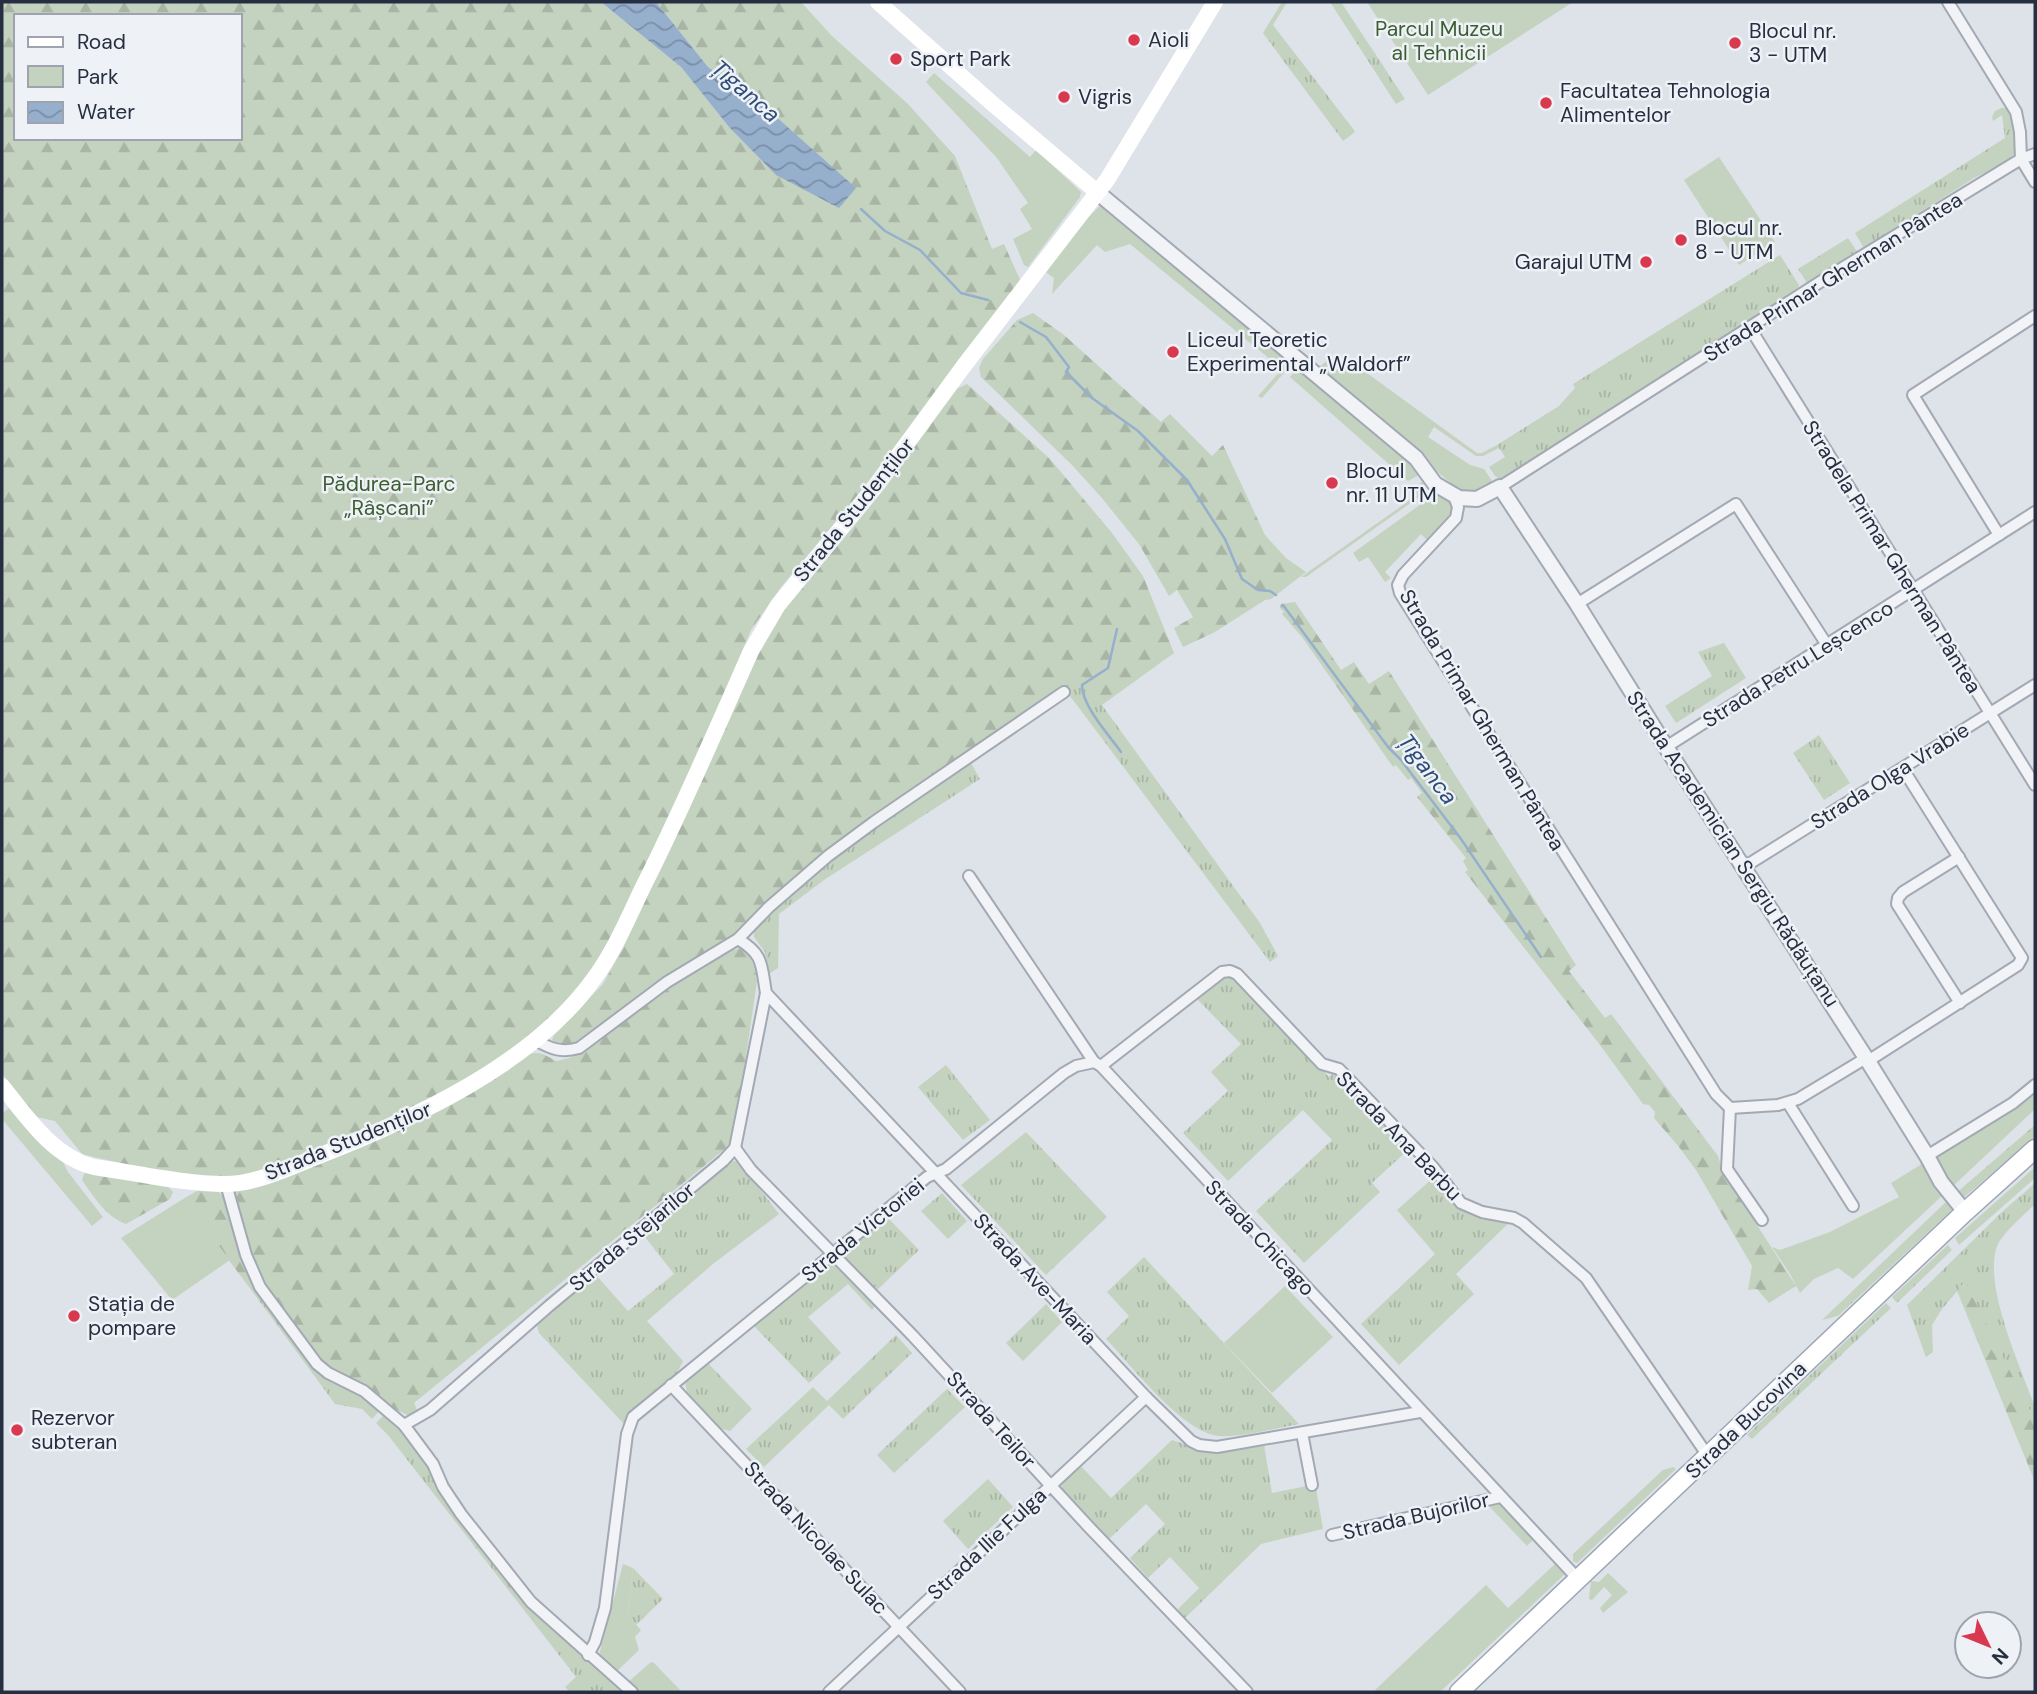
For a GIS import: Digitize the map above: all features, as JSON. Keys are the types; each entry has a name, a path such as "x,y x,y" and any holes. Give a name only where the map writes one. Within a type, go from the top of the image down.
{"main road":[{"path":"878,2 1097,192"},
{"name":"Strada Studenților","path":"226,1184 250,1180 296,1165 436,1105 535,1040 575,1004 595,979 614,947 751,651 768,620 875,487 1097,192 1133,140 1215,2"},
{"path":"2,1086 55,1147 68,1157 84,1164 226,1184"},
{"name":"Strada Bucovina","path":"1459,1692 1965,1212 2035,1149"}],"street":[{"path":"1948,2 2016,111 2021,159 2035,182"},
{"name":"Strada Primar Gherman Pântea","path":"1454,496 1477,499 1500,487 1842,268 2021,159 2035,154"},
{"path":"1097,192 1416,458 1435,484 1454,496"},
{"path":"1999,535 1913,395 2035,316"},
{"name":"Stradela Primar Gherman Pântea","path":"1750,328 2035,785"},
{"name":"Strada Academician Sergiu Rădăuțanu","path":"1500,487 1867,1059 1941,1182 1965,1212"},
{"name":"Strada Primar Gherman Pântea","path":"1454,496 1458,506 1456,518 1403,575 1398,586 1400,593 1716,1094 1730,1108"},
{"path":"1577,604 1736,504 1827,645"},
{"name":"Strada Petru Leșcenco","path":"1666,747 2035,512"},
{"name":"Strada Olga Vrabie","path":"1744,867 2035,685"},
{"path":"535,1040 552,1050 579,1048 667,982 738,939 769,907 828,856 874,822 1064,692"},
{"path":"1762,1220 1727,1169 1730,1108 1788,1103 1798,1099 1960,1003 2018,965 2022,958 1903,769"},
{"path":"1959,857 1903,892 1897,904 1960,1003"},
{"name":"Strada Chicago","path":"969,876 1097,1064 1578,1579"},
{"path":"735,1148 766,993 756,950 738,939"},
{"name":"Strada Victoriei","path":"588,1655 595,1642 605,1608 627,1434 633,1417 927,1177 946,1169 1064,1073 1076,1066 1097,1064 1222,972"},
{"name":"Strada Ana Barbu","path":"1222,972 1237,974 1322,1064 1339,1069 1433,1167 1461,1203 1482,1212 1514,1217 1576,1268 1586,1278 1708,1456"},
{"name":"Strada Ave-Maria","path":"766,993 1146,1397 1185,1436 1199,1445 1209,1448 1420,1412"},
{"path":"1927,1156 2013,1103 2035,1086"},
{"path":"1788,1103 1853,1206"},
{"name":"Strada Teilor","path":"735,1148 751,1170 913,1336 1049,1485 1247,1692"},
{"name":"Strada Stejarilor","path":"404,1425 430,1410 735,1148"},
{"path":"226,1184 246,1255 260,1287 317,1364 328,1374 364,1391 404,1425 433,1464 443,1487 461,1514 531,1602 632,1692"},
{"name":"Strada Nicolae Sulac","path":"671,1385 960,1692"},
{"path":"1398,1416 1404,1411 1405,1395"},
{"name":"Strada Ilie Fulga","path":"830,1692 1146,1397"},
{"path":"1302,1433 1312,1485"},
{"name":"Strada Bujorilor","path":"1332,1535 1500,1497"}],"green space":[{"name":"Pădurea-Parc „Râșcani”","path":"2,2 601,2 681,67 729,127 756,99 708,67 656,2 801,2 832,36 908,104 955,156 992,249 1004,244 1021,282 853,501 781,587 751,630 703,744 609,942 585,978 525,1039 453,1087 375,1126 257,1172 228,1177 187,1175 82,1154 55,1121 36,1117 2,1073"},
{"path":"1282,2 1287,2 1273,25 1354,130 1355,132 1343,141 1263,33"},
{"path":"1330,2 1341,2 1405,99 1396,104"},
{"name":"Parcul Muzeu al Tehnicii","path":"1367,2 1573,2 1428,95"},
{"path":"934,73 1030,157 1036,150 1081,192 1028,267 1024,265 1013,239 1032,229 1020,209 1028,203 997,158 926,82"},
{"path":"2008,108 2014,119 2016,145 2014,154 2007,162 1974,178 1864,248 1855,233 2005,138 2002,115 1993,121 1992,117 1995,111"},
{"path":"1719,157 1775,242 1739,265 1684,180"},
{"path":"1101,205 1290,361 1290,366 1262,398 1258,396 1282,369 1130,244 1105,252 1097,245 1052,294 1054,278 1044,271 1080,225"},
{"path":"1848,238 1858,253 1811,284 1807,283 1798,269"},
{"path":"1780,255 1799,285 1798,290 1503,481 1495,476 1489,467 1505,457 1497,445 1559,406 1575,388 1573,384"},
{"path":"1033,313 1064,335 1161,422 1170,414 1212,456 1223,445 1265,535 1286,558 1306,572 1271,599 1265,600 1215,632 1183,647 1174,628 1193,617 1177,590 1169,596 1139,544 1101,497 1072,465 981,377 979,368 983,359 1017,320"},
{"path":"1329,359 1332,364 1353,363 1477,453 1497,445 1499,448 1483,456 1476,456 1434,427 1428,437 1470,465 1484,469 1494,484 1474,493 1460,491 1317,369"},
{"path":"1299,367 1420,467 1419,475 1408,481 1290,377"},
{"path":"967,384 1050,459 1112,533 1143,576 1174,653 1102,705 1083,676 834,848 732,936 580,1042 565,1045 555,1043 552,1040 554,1035 603,984 624,946 777,619 886,487 954,390"},
{"path":"1425,480 1419,497 1306,577 1301,577 1417,495 1413,488"},
{"path":"1435,494 1451,500 1454,513 1427,540 1421,534 1385,572 1391,578 1385,582 1368,557 1359,562 1353,553"},
{"path":"1295,602 1341,670 1354,662 1369,684 1389,671 1576,965 1569,971 1605,1018 1611,1014 1718,1156 1723,1172 1796,1286 1769,1303 1757,1289 1748,1290 1752,1266 1696,1170 1654,1118 1655,1112 1649,1105 1643,1104 1465,872 1468,870 1463,861 1466,858 1417,797 1422,793 1411,778 1408,780 1396,765 1393,767 1302,637 1282,614 1284,612 1280,608 1281,604"},
{"path":"1724,643 1746,678 1676,723 1665,706 1712,676 1698,652"},
{"path":"1083,675 1260,923 1278,956 1270,962 1070,696 1065,688"},
{"path":"1819,735 1850,783 1824,800 1793,753"},
{"path":"971,763 980,779 824,880 779,914 778,968 769,974 765,952 754,937 754,930 765,915 849,845"},
{"path":"739,948 752,962 757,981 735,1133 726,1148 414,1403 418,1412 407,1415 391,1407 366,1387 337,1373 312,1352 272,1296 253,1263 233,1202 233,1191 392,1132 452,1103 530,1054 539,1053 556,1061 583,1052 693,971"},
{"path":"1231,975 1244,985 1329,1077 1335,1072 1409,1149 1372,1183 1380,1192 1304,1263 1256,1211 1332,1140 1303,1110 1228,1181 1183,1133 1228,1091 1211,1072 1241,1044 1196,998 1223,977"},
{"path":"946,1065 990,1120 963,1140 918,1087"},
{"path":"2035,1090 2035,1109 1952,1187 1934,1157"},
{"path":"9,1108 17,1109 61,1158 68,1172 103,1217 92,1226 2,1119 2,1114"},
{"path":"2035,1125 2035,1137 1962,1199 1955,1194"},
{"path":"1026,1132 1107,1217 1046,1275 961,1185"},
{"path":"729,1161 738,1161 779,1214 713,1264 647,1321 683,1361 677,1373 624,1424 539,1333 536,1322 595,1274 628,1311 674,1274 642,1233"},
{"path":"1925,1162 1944,1194 1853,1279 1838,1268 1814,1279 1800,1293 1772,1247 1780,1250 1830,1232 1899,1197 1891,1183"},
{"path":"2035,1167 2035,1178 1959,1245 1955,1238"},
{"path":"87,1171 164,1182 173,1192 170,1199 126,1224 106,1211 91,1193 82,1180"},
{"path":"1434,1177 1449,1196 1513,1219 1456,1274 1474,1294 1399,1365 1361,1324 1435,1254 1397,1210"},
{"path":"2035,1183 2035,1204 2001,1239 1994,1260 1999,1302 2035,1407 2035,1421 1965,1282 1932,1325 1933,1352 1926,1357 1907,1305"},
{"path":"204,1187 214,1188 223,1196 256,1289 252,1291 183,1199"},
{"path":"942,1193 967,1221 948,1239 921,1211"},
{"path":"183,1199 230,1260 172,1300 121,1238"},
{"path":"1948,1200 1954,1208 1838,1316 1822,1320"},
{"path":"884,1219 890,1220 919,1250 874,1293 842,1258 849,1246"},
{"path":"1948,1245 1952,1250 1897,1303 1892,1297"},
{"path":"1144,1257 1299,1424 1237,1436 1219,1436 1190,1423 1143,1380 1106,1339 1129,1316 1107,1292"},
{"path":"832,1263 875,1306 872,1310 848,1284 808,1317 841,1353 809,1383 753,1325"},
{"path":"1965,1281 2035,1421 2035,1482 1957,1291"},
{"path":"1285,1286 1333,1337 1272,1393 1224,1343"},
{"path":"256,1289 313,1366 332,1383 355,1392 380,1410 372,1419 362,1409 335,1404 252,1291"},
{"path":"1886,1303 1891,1308 1752,1439 1747,1435"},
{"path":"1046,1304 1062,1322 1023,1361 1006,1343"},
{"path":"896,1335 912,1353 843,1419 829,1405 764,1467 746,1449 813,1387 827,1401"},
{"path":"705,1360 752,1409 730,1431 718,1428 689,1396 686,1379"},
{"path":"947,1389 965,1407 894,1473 877,1455"},
{"path":"385,1414 417,1447 528,1606 624,1692 570,1692 565,1687 576,1677 376,1423"},
{"path":"1172,1440 1209,1452 1264,1445 1272,1493 1307,1486 1316,1488 1323,1529 1261,1544 1182,1621 1178,1609 1199,1588 1170,1557 1148,1578 1130,1558 1165,1524 1146,1504 1107,1541 1062,1491 1064,1479 1079,1464 1111,1498"},
{"path":"1673,1467 1676,1469 1577,1563 1573,1561 1573,1554 1663,1470"},
{"path":"988,1479 1013,1507 968,1549 943,1521"},
{"path":"1499,1502 1534,1539 1527,1546 1487,1504"},
{"path":"1556,1563 1566,1573 1440,1692 1375,1690 1486,1585 1508,1608"},
{"path":"623,1564 633,1568 628,1616 641,1630 635,1637 639,1650 616,1672 602,1662 599,1655"},
{"path":"633,1568 663,1599 636,1625 628,1616"},
{"path":"1608,1573 1628,1592 1603,1613 1600,1608 1612,1595 1604,1587 1592,1600 1589,1599 1591,1581 1599,1582"},
{"path":"651,1662 682,1692 637,1692 627,1683"}],"water":[{"path":"601,2 656,2 708,67 756,99 856,188 839,208 776,175 729,127 681,67"}],"waterway":[{"name":"Țîganca","path":"861,209 885,231 920,250 961,293 988,300"},
{"name":"Țîganca","path":"1020,322 1046,337 1069,367 1066,372 1092,398 1138,431 1187,480 1225,539 1242,579 1258,590 1270,591 1276,595"},
{"name":"Țîganca","path":"1283,605 1388,747 1401,760 1461,839 1541,957"},
{"path":"1117,629 1108,668 1082,685 1091,711 1121,752"}],"place":[{"name":"Aioli","path":"1134,40"},
{"name":"Blocul nr. 3 - UTM","path":"1735,43"},
{"name":"Sport Park","path":"896,59"},
{"name":"Vigris","path":"1064,97"},
{"name":"Facultatea Tehnologia Alimentelor","path":"1546,103"},
{"name":"Blocul nr. 8 - UTM","path":"1681,240"},
{"name":"Garajul UTM","path":"1646,262"},
{"name":"Liceul Teoretic Experimental „Waldorf”","path":"1173,352"},
{"name":"Blocul nr. 11 UTM","path":"1332,483"},
{"name":"Stația de pompare","path":"74,1316"},
{"name":"Rezervor subteran","path":"17,1430"}]}
